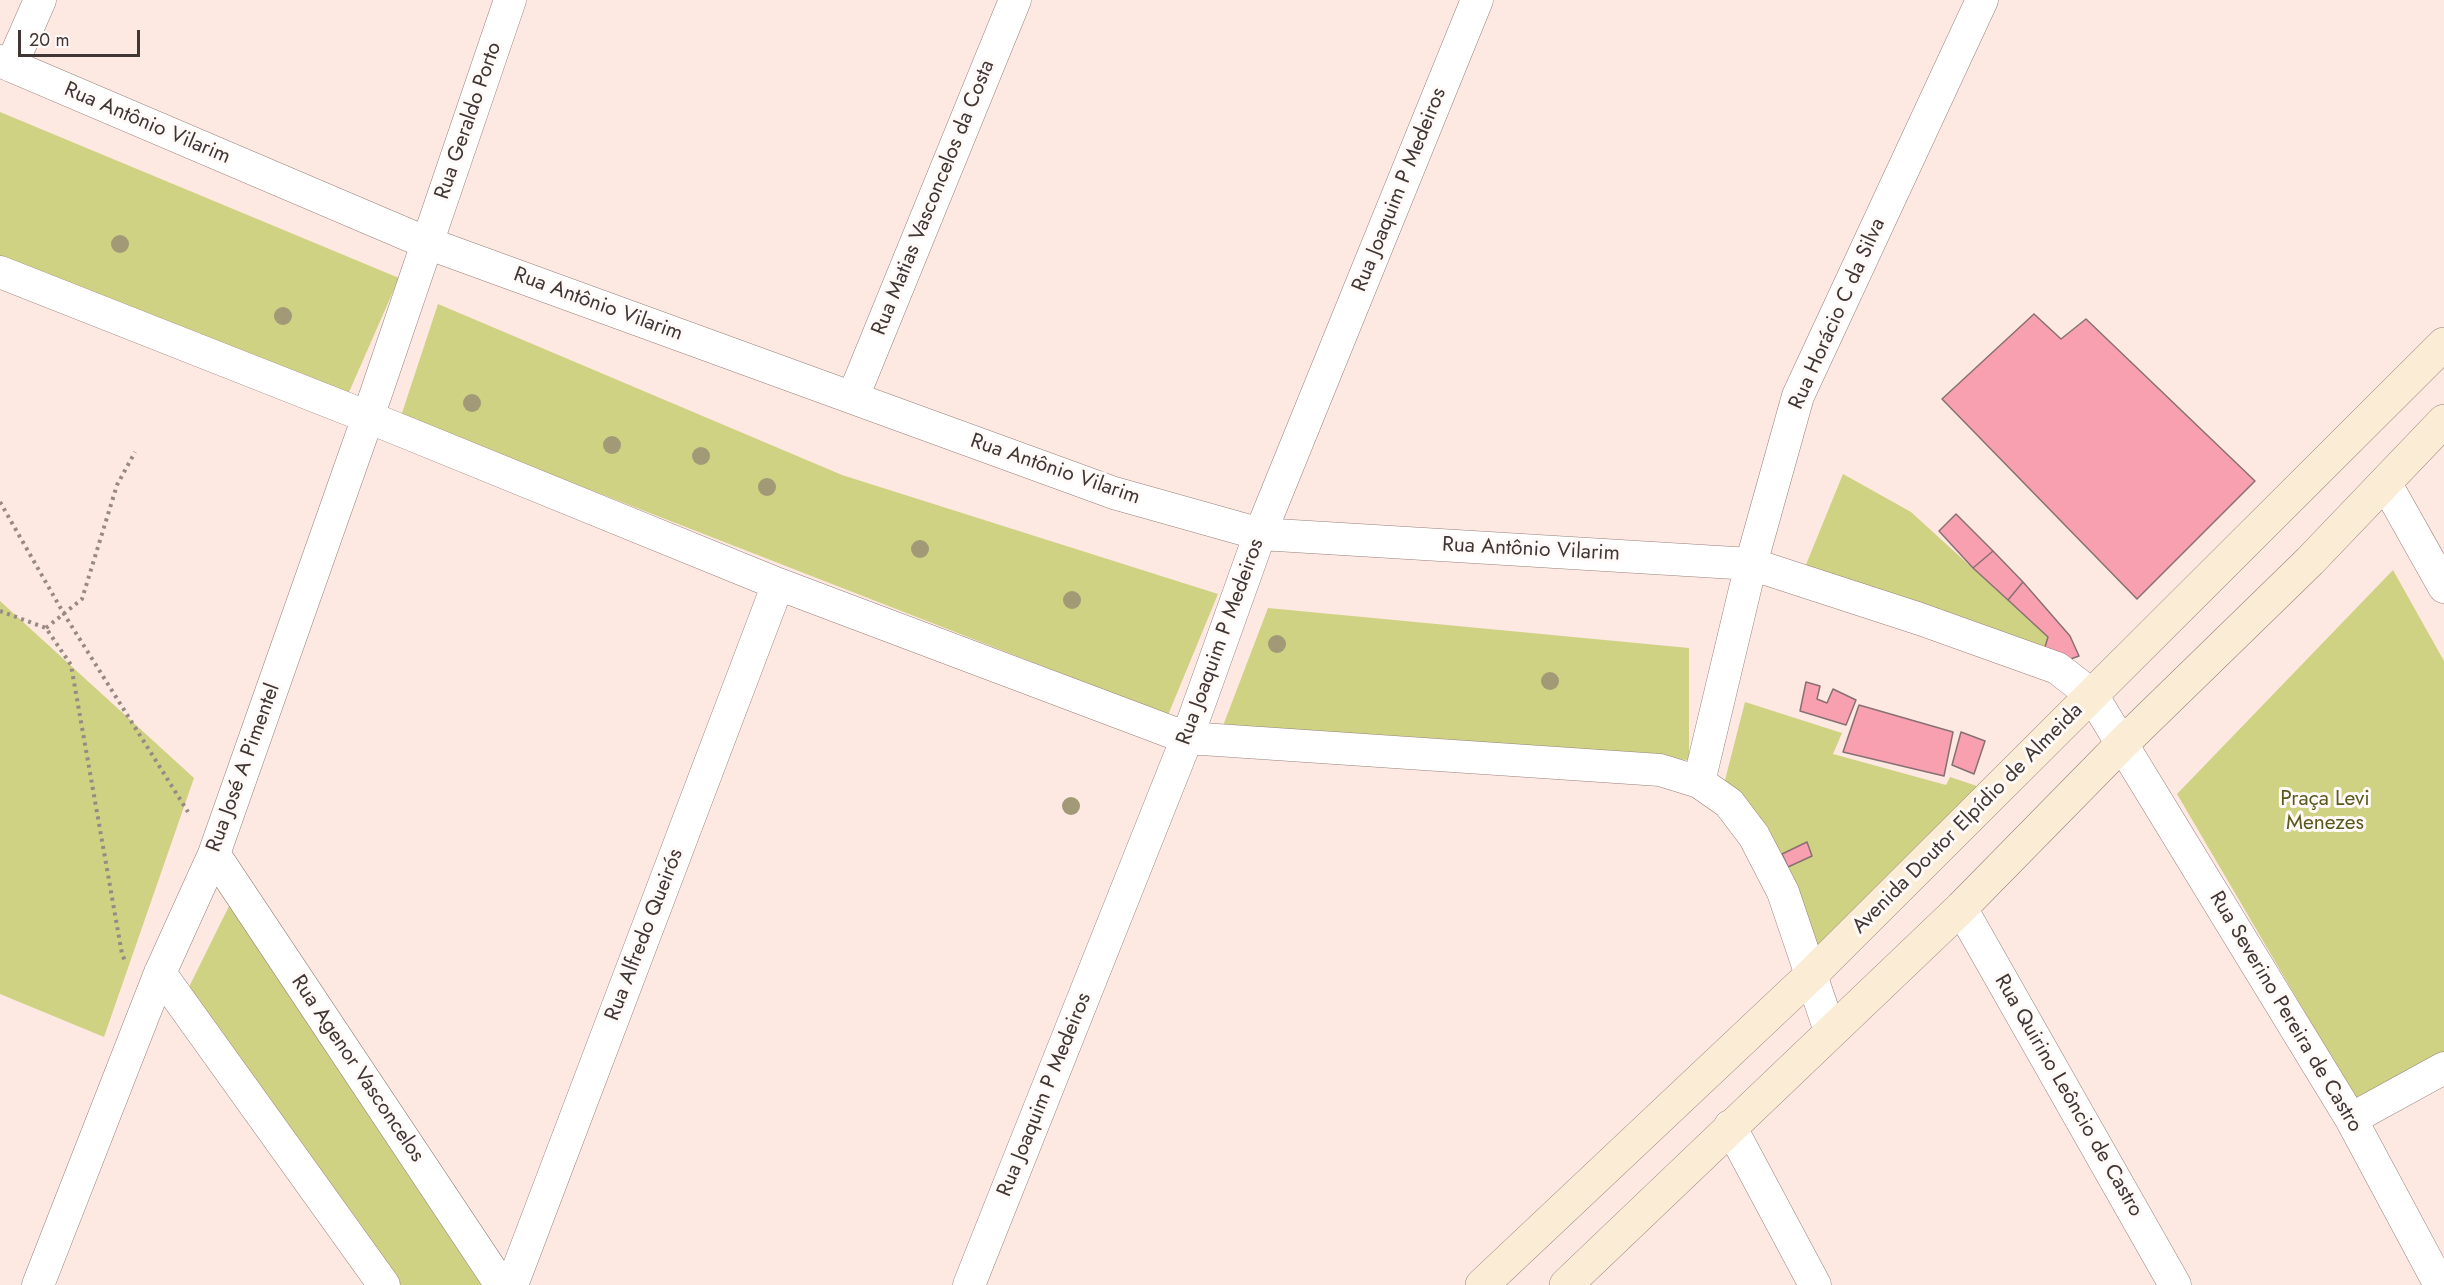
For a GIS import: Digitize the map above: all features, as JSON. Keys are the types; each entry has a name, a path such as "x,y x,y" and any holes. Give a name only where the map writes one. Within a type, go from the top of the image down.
{"main road":[{"name":"Avenida Doutor Elpídio de Almeida","path":"1482,1285 1812,974 2444,344"},
{"path":"1566,1285 1961,908 2122,744 2386,484 2444,421"}],"street":[{"path":"5,63 39,0"},
{"name":"Rua Geraldo Porto","path":"427,243 510,0"},
{"name":"Rua Matias Vasconcelos da Costa","path":"853,397 1015,0"},
{"name":"Rua Joaquim P Medeiros","path":"969,1285 1187,738 1260,534 1478,0"},
{"name":"Rua Horácio C da Silva","path":"1699,782 1751,564 1797,396 1982,0"},
{"name":"Rua Antônio Vilarim","path":"5,63 427,243 1114,493 1260,534 1751,564 2057,668 2092,695 2122,744"},
{"name":"Rua José A Pimentel","path":"38,1285 160,973 214,854 427,243"},
{"path":"0,272 368,417 778,584 1187,738 1660,770 1699,782 1729,803 1754,836 1783,892 1830,1031"},
{"path":"2386,484 2444,587"},
{"name":"Rua Alfredo Queirós","path":"512,1285 778,584"},
{"name":"Rua Severino Pereira de Castro","path":"2122,744 2351,1119 2440,1285"},
{"name":"Rua Agenor Vasconcelos","path":"214,854 501,1285"},
{"name":"Rua Quirino Leôncio de Castro","path":"1961,908 2175,1285"},
{"path":"160,973 384,1285"},
{"path":"2351,1119 2444,1068"},
{"path":"1730,1126 1815,1285"}],"path":[{"path":"46,628 82,599 117,485 135,452"},
{"path":"0,502 64,614 214,854"},
{"path":"0,611 46,628 71,665 122,954 146,1008"}],"green space":[{"path":"0,112 399,278 346,399 0,258"},
{"path":"438,304 842,475 1218,594 1168,715 401,416"},
{"path":"1843,474 1911,512 2048,637 2042,657 1803,572"},
{"name":"Praça Levi Menezes","path":"2393,570 2444,661 2444,1052 2355,1098 2177,794"},
{"path":"0,601 194,778 104,1037 0,994"},
{"path":"1268,608 1689,648 1689,760 1221,731"},
{"path":"1745,702 1842,733 1833,754 1946,785 1950,777 1986,789 1815,959 1773,847 1725,780"},
{"path":"231,902 485,1285 401,1285 189,987"}],"building":[{"path":"2034,314 2061,339 2086,319 2255,481 2137,599 1942,399"},
{"path":"1956,514 1993,551 1973,568 1939,531"},
{"path":"1993,551 2023,582 2008,600 1973,568"},
{"path":"2023,582 2070,636 2079,656 2060,663 2042,657 2048,637 2008,600"},
{"path":"1806,682 1820,686 1817,699 1827,703 1833,689 1856,700 1846,725 1800,711"},
{"path":"1859,705 1953,732 1944,776 1843,752"},
{"path":"1961,732 1985,741 1974,774 1952,765"},
{"path":"1807,842 1812,856 1788,867 1782,854"}]}
